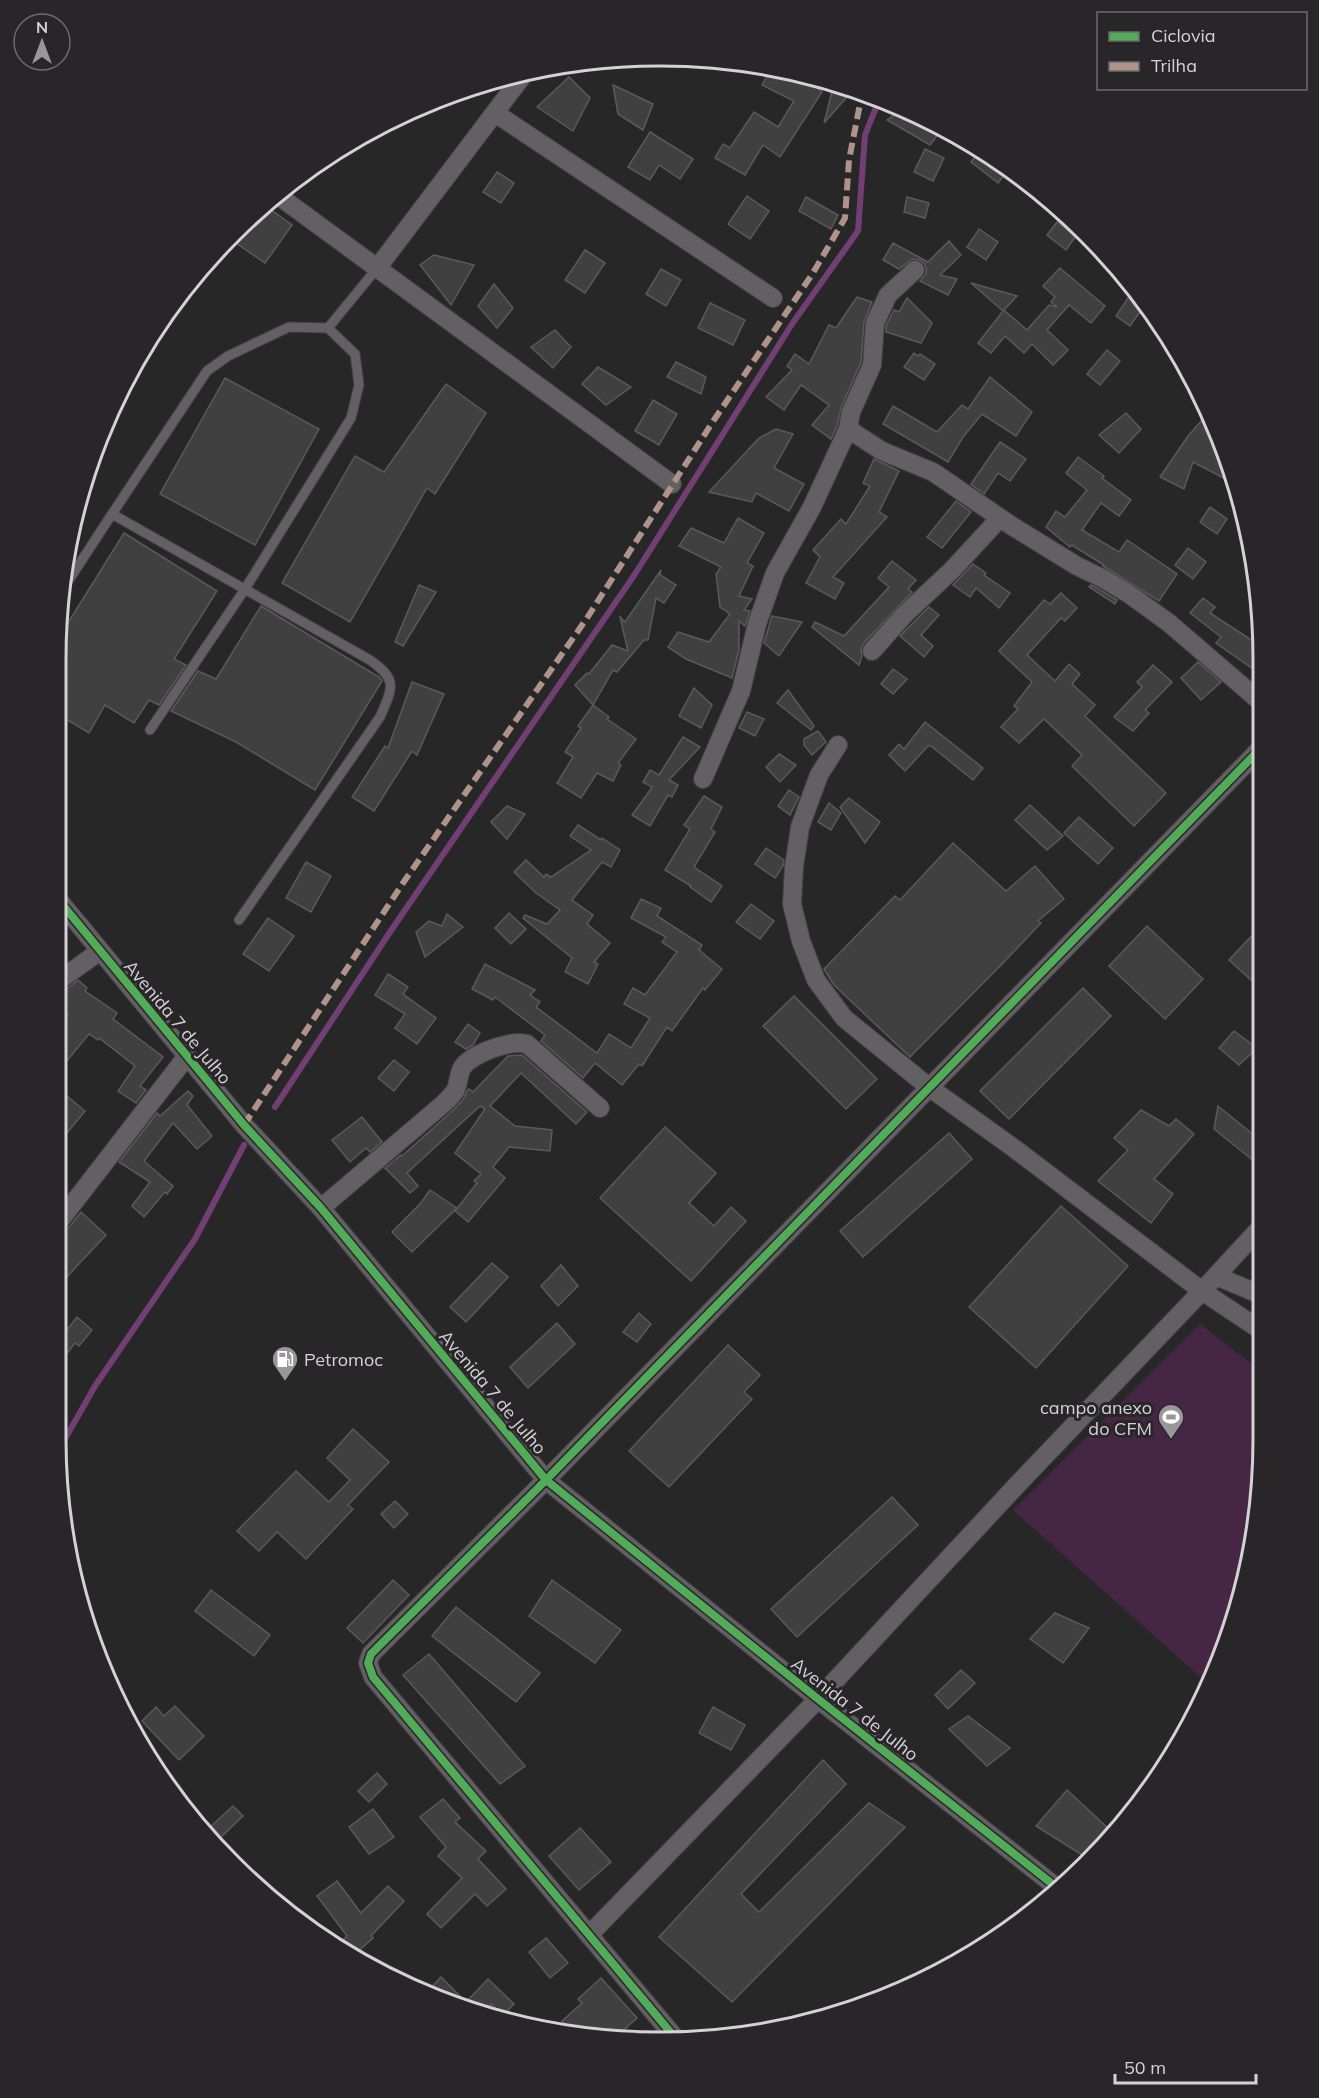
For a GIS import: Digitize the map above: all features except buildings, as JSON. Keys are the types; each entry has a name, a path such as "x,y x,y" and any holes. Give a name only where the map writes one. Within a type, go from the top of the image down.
{"street":[{"path":"378,267 517,83"},
{"path":"495,113 773,298"},
{"path":"284,200 672,484"},
{"path":"703,779 741,691 757,624 775,573 812,507 848,429 851,412 872,365 875,323 888,295 915,270"},
{"path":"848,429 882,451 933,472 1000,518 1077,566 1104,579 1169,623 1253,695"},
{"path":"872,651 903,615 952,570 1000,518"},
{"path":"838,745 819,775 800,827 794,867 792,904 801,941 816,980 844,1017 930,1088 1015,1149 1202,1291 1253,1325"},
{"path":"670,2032 373,1677 368,1663 371,1654 546,1480 1253,756"},
{"name":"Avenida 7 de Julho","path":"66,909 244,1125 321,1208 546,1480 1052,1884"},
{"path":"66,975 100,951"},
{"path":"321,1208 442,1105 456,1091 460,1070 476,1056 516,1042 527,1044 600,1108"},
{"path":"66,1213 187,1056"},
{"path":"590,1935 818,1699 1253,1235"},
{"path":"1215,1276 1253,1292"}],"lane":[{"path":"328,328 378,267"},
{"path":"72,575 207,371 228,356 289,327 328,328 355,354 359,385 351,418 245,589 150,730"},
{"path":"112,514 370,660 385,671 391,683 389,697 380,717 239,920"}],"shaded area":[{"name":"campo anexo do CFM","path":"1200,1324 1253,1364 1252,1477 1242,1554 1222,1629 1202,1679 1013,1510"}],"waterway":[{"path":"275,1107 390,932 635,574 792,324 858,231 865,135 876,107"},
{"path":"66,1437 95,1386 195,1239 244,1145"}],"marked path":[{"path":"244,1125 403,883 587,618 714,420 813,273 845,218 849,160 861,101"}],"cycle path":[{"path":"670,2032 373,1677 368,1663 371,1654 546,1480 1253,756"},
{"path":"66,909 244,1125 321,1208 546,1480 1052,1884"}],"place":[{"name":"Petromoc","path":"285,1382"},
{"name":"campo anexo do CFM","path":"1171,1440"}]}
